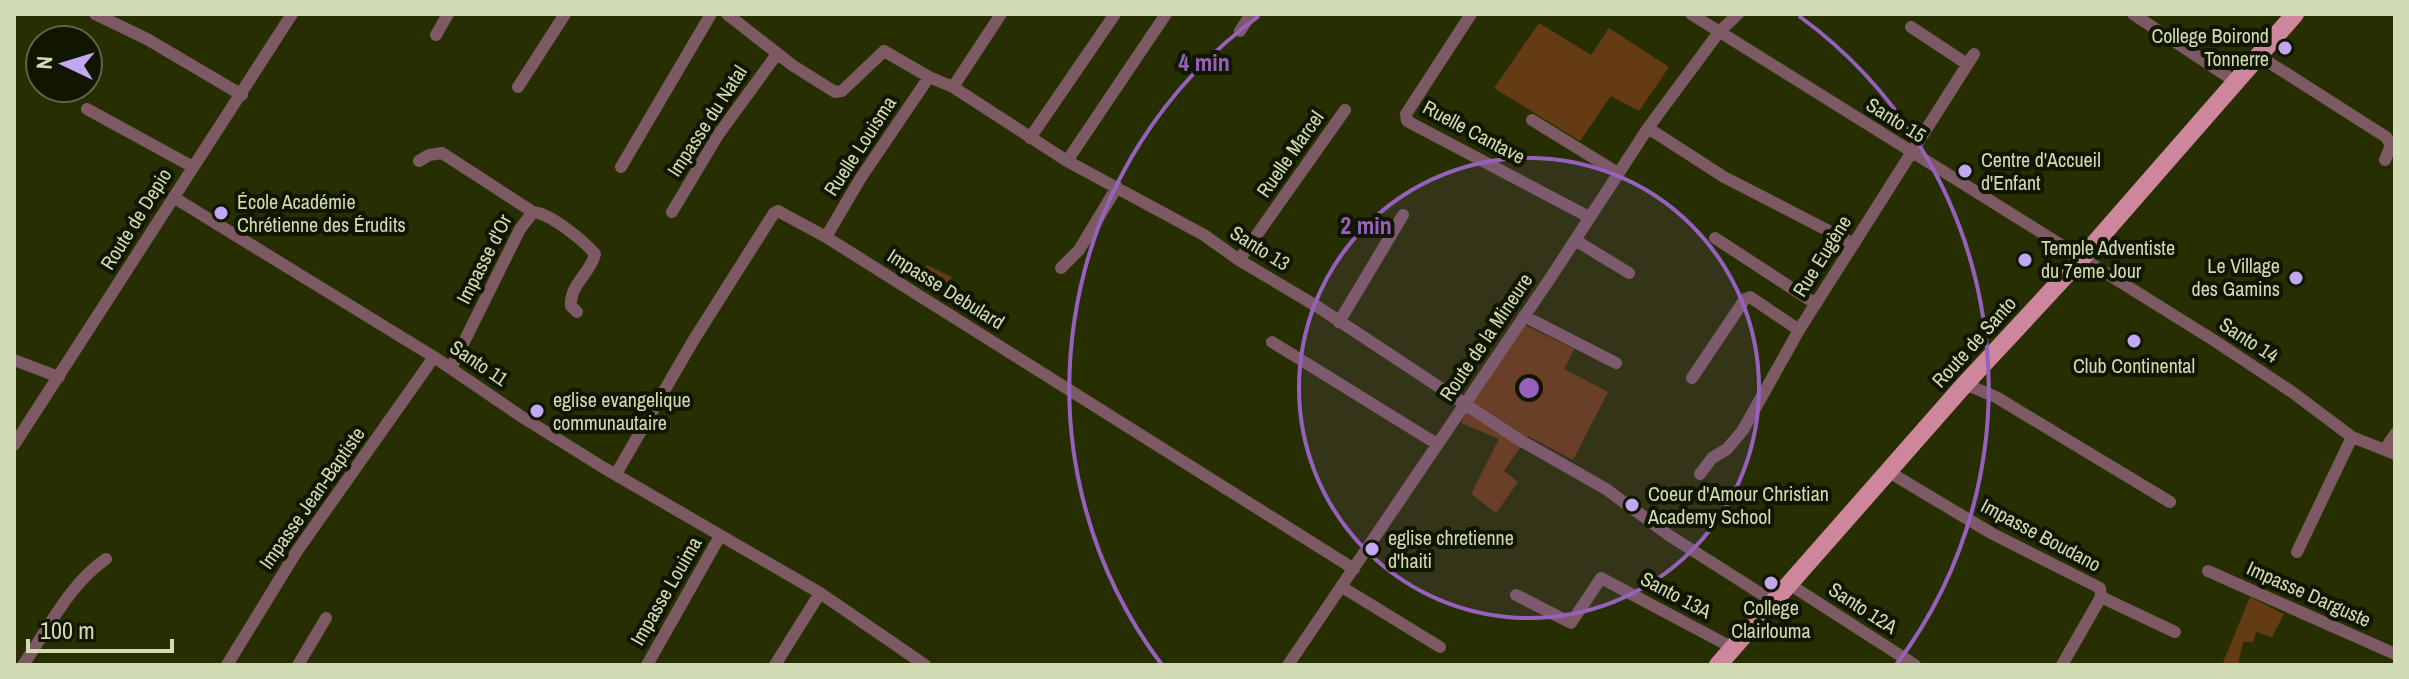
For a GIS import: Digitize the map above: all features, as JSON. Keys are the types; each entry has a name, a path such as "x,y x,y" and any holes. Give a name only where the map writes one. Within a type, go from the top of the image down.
{"main road":[{"name":"Route de Santo","path":"1718,665 2295,14"}],"street":[{"path":"95,14 147,39 242,95"},
{"name":"Route de Depio","path":"14,445 292,14"},
{"path":"436,35 448,14"},
{"path":"518,87 565,14"},
{"path":"621,167 711,14"},
{"name":"Santo 13","path":"727,14 744,19 777,54 839,92 884,51 953,87 1067,161 1204,235 1518,439 1606,489 1670,536 1774,602"},
{"path":"953,87 1001,14"},
{"path":"1030,138 1115,14"},
{"path":"1067,161 1166,14"},
{"path":"1240,31 1251,14"},
{"name":"Ruelle Cantave","path":"1471,14 1406,114 1407,121 1589,217"},
{"name":"Santo 15","path":"1691,14 2081,259"},
{"name":"Route de la Mineure","path":"1288,665 1648,128 1719,32 1738,14"},
{"path":"2133,14 2236,82"},
{"name":"Rue Eugène","path":"1700,474 1712,458 1727,449 1743,430 1799,330 1971,59 1911,27"},
{"name":"Impasse du Natal","path":"672,212 718,135 777,54"},
{"path":"2259,56 2389,140 2390,151 2385,160"},
{"name":"Ruelle Louisma","path":"826,237 860,179 929,77"},
{"path":"87,109 193,167"},
{"name":"Ruelle Marcel","path":"1239,260 1345,110"},
{"path":"1532,120 1618,173"},
{"path":"1648,128 1736,184 1854,244"},
{"path":"419,161 442,153 533,212"},
{"path":"1061,268 1079,250 1117,187"},
{"name":"Santo 11","path":"173,197 434,357 522,417 820,593 925,665"},
{"name":"Impasse d'Or","path":"451,368 520,229 533,212 542,213 595,254 572,292 571,306 577,312"},
{"name":"Impasse Debulard","path":"616,474 693,341 774,213 782,212 1354,569"},
{"path":"1339,322 1403,215"},
{"path":"1715,238 1816,304"},
{"path":"1575,240 1629,273"},
{"name":"Santo 14","path":"2081,259 2229,350 2352,437 2390,452"},
{"path":"1692,378 1745,299 1750,297 1799,330"},
{"path":"1524,316 1616,363"},
{"path":"1272,342 1437,444"},
{"name":"Impasse Jean-Baptiste","path":"227,665 297,551 434,357"},
{"path":"14,360 59,377"},
{"path":"1965,384 1996,397 2170,502"},
{"path":"2390,452 2395,434"},
{"path":"2297,552 2352,437"},
{"name":"Impasse Boudano","path":"1889,472 1991,533 2100,588 2101,597 2063,665"},
{"name":"Impasse Louima","path":"647,665 720,536"},
{"path":"23,665 81,580 106,559"},
{"name":"Impasse Darguste","path":"2208,571 2395,654"},
{"name":"Santo 13A","path":"1516,595 1571,623 1601,578 1733,648"},
{"name":"Santo 12A","path":"1789,584 1915,665"},
{"path":"1342,587 1440,647"},
{"path":"775,665 820,593"},
{"path":"2101,597 2175,632"},
{"path":"298,665 326,618"}],"shaded area":[{"path":"1539,23 1591,55 1609,28 1669,67 1639,111 1611,96 1580,141 1494,88"},
{"path":"927,265 952,277 940,290 919,278"},
{"path":"1525,325 1574,349 1564,369 1608,392 1573,460 1528,436 1504,471 1518,482 1496,513 1471,494 1499,439 1461,423 1471,403"},
{"path":"2250,597 2284,614 2272,637 2256,632 2253,642 2243,642 2238,665 2222,665"}],"place":[{"name":"College Boirond Tonnerre","path":"2285,48"},
{"name":"Centre d'Accueil d'Enfant","path":"1965,171"},
{"name":"École Académie Chrétienne des Érudits","path":"221,213"},
{"name":"Temple Adventiste du 7eme Jour","path":"2025,260"},
{"name":"Le Village des Gamins","path":"2296,278"},
{"name":"Club Continental","path":"2134,341"},
{"name":"eglise evangelique communautaire","path":"537,411"},
{"name":"Coeur d'Amour Christian Academy School","path":"1632,505"},
{"name":"eglise chretienne d'haiti","path":"1372,549"},
{"name":"College Clairlouma","path":"1771,583"}]}
